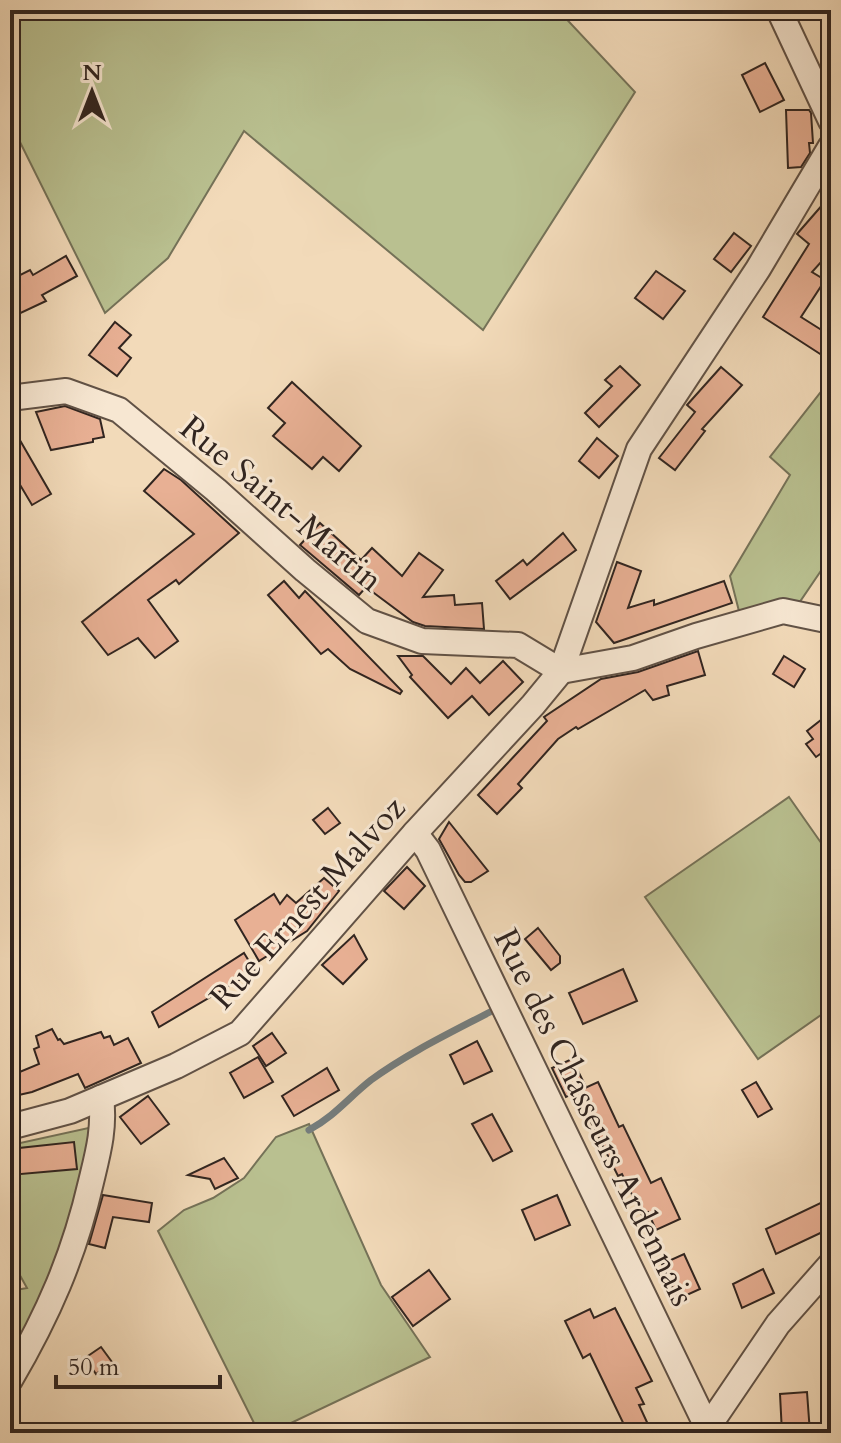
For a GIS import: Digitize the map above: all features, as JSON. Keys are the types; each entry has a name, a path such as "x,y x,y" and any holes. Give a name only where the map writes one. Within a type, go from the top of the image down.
{"street":[{"path":"779,10 831,121"},
{"path":"831,146 758,269 639,449 561,671 633,658 783,611 831,621"},
{"name":"Rue Saint-Martin","path":"10,398 66,391 119,410 367,621 422,641 518,645 561,671"},
{"name":"Rue Ernest Malvoz","path":"10,1127 70,1111 176,1066 240,1033 561,671"},
{"name":"Rue des Chasseurs Ardennais","path":"415,833 428,850 707,1431"},
{"path":"10,1380 44,1322 77,1239 101,1144 104,1119 101,1098"},
{"path":"707,1431 778,1324 831,1264"}],"green space":[{"path":"10,10 558,10 635,92 483,330 244,131 168,258 105,313 10,122"},
{"path":"831,379 831,556 799,603 740,615 730,576 790,475 770,457"},
{"path":"789,797 831,857 831,1008 758,1059 645,897"},
{"path":"309,1124 381,1285 430,1357 270,1433 259,1433 158,1231 184,1210 213,1198 244,1178 276,1137"},
{"path":"93,1127 73,1230 10,1364 10,1291 27,1288 17,1270 11,1145"}],"building":[{"path":"765,63 784,100 760,112 742,75"},
{"path":"786,110 809,110 811,113 813,143 809,143 810,153 801,167 788,168"},
{"path":"831,195 831,251 812,272 825,280 801,317 831,336 831,361 763,317 809,244 797,234"},
{"path":"734,233 751,246 731,272 714,259"},
{"path":"66,256 77,276 42,295 46,301 10,318 10,280 30,270 33,275"},
{"path":"656,271 685,291 663,319 635,298"},
{"path":"115,322 131,335 119,348 131,358 117,376 89,355"},
{"path":"620,366 640,385 599,427 585,413 612,386 605,380"},
{"path":"721,367 742,385 702,429 705,431 675,470 659,458 695,412 687,405"},
{"path":"292,382 361,446 339,471 323,457 312,469 273,436 285,423 268,408"},
{"path":"65,406 100,419 104,437 51,450 36,412"},
{"path":"10,423 51,494 32,505 10,468"},
{"path":"597,438 618,456 599,478 579,461"},
{"path":"164,469 181,480 239,533 179,584 176,580 148,600 178,641 155,658 138,638 108,655 82,622 194,534 144,491"},
{"path":"320,523 361,560 372,548 402,576 419,553 443,570 423,597 454,595 455,605 482,603 484,629 425,626 413,622 366,587 359,595 300,545"},
{"path":"563,533 576,550 510,599 496,581 523,560 527,565"},
{"path":"617,562 641,571 628,608 654,600 654,605 724,581 732,603 614,643 596,622"},
{"path":"284,581 299,598 305,591 402,691 400,694 350,669 328,649 321,654 268,595"},
{"path":"698,651 705,675 667,686 669,695 653,700 645,690 558,739 518,784 522,788 497,814 478,795 547,721 544,717 601,679 638,672"},
{"path":"398,656 423,656 451,684 466,668 480,683 503,661 523,682 489,715 472,696 448,718 410,677 412,675"},
{"path":"784,656 805,669 794,687 773,674"},
{"path":"831,712 831,762 823,752 816,757 806,744 813,739 807,731"},
{"path":"328,808 340,823 325,834 313,820"},
{"path":"449,822 488,871 471,882 465,882 459,875 439,839"},
{"path":"407,867 425,886 404,909 384,891"},
{"path":"324,878 339,891 307,931 259,961 235,920 274,894 280,904 287,895 296,903"},
{"path":"538,928 560,956 560,963 551,970 525,939"},
{"path":"354,935 367,959 343,984 322,965"},
{"path":"244,953 255,971 159,1027 152,1012"},
{"path":"623,969 637,1001 583,1024 569,993"},
{"path":"52,1029 64,1044 101,1032 104,1038 110,1036 114,1045 128,1038 141,1063 85,1088 78,1074 10,1097 10,1076 39,1064 34,1049 39,1047 36,1036"},
{"path":"272,1033 286,1053 266,1066 253,1046"},
{"path":"477,1041 492,1071 464,1084 450,1055"},
{"path":"258,1057 273,1082 244,1098 230,1073"},
{"path":"572,1059 586,1087 566,1097 552,1068"},
{"path":"327,1068 339,1090 294,1116 282,1096"},
{"path":"598,1082 651,1183 661,1178 680,1219 656,1230 648,1212 642,1215 622,1174 618,1176 576,1092"},
{"path":"756,1082 772,1109 758,1117 742,1090"},
{"path":"148,1096 169,1124 141,1144 120,1117"},
{"path":"492,1114 512,1151 493,1161 472,1124"},
{"path":"74,1142 77,1169 10,1175 10,1149"},
{"path":"224,1158 238,1178 215,1189 210,1179 188,1175"},
{"path":"103,1195 152,1203 149,1222 113,1217 105,1248 89,1244"},
{"path":"557,1195 570,1225 535,1240 522,1210"},
{"path":"831,1198 831,1228 776,1254 766,1229"},
{"path":"684,1254 700,1289 678,1299 662,1264"},
{"path":"763,1269 774,1293 742,1308 733,1284"},
{"path":"429,1270 450,1299 413,1326 392,1297"},
{"path":"615,1308 652,1381 636,1388 644,1404 639,1405 652,1433 628,1433 590,1354 583,1358 565,1321 590,1309 594,1318"},
{"path":"101,1347 112,1362 96,1374 85,1358"},
{"path":"807,1392 810,1433 782,1433 780,1394"}],"waterway":[{"path":"309,1130 385,1070 490,1012"},
{"path":"10,1275 15,1272"}]}
